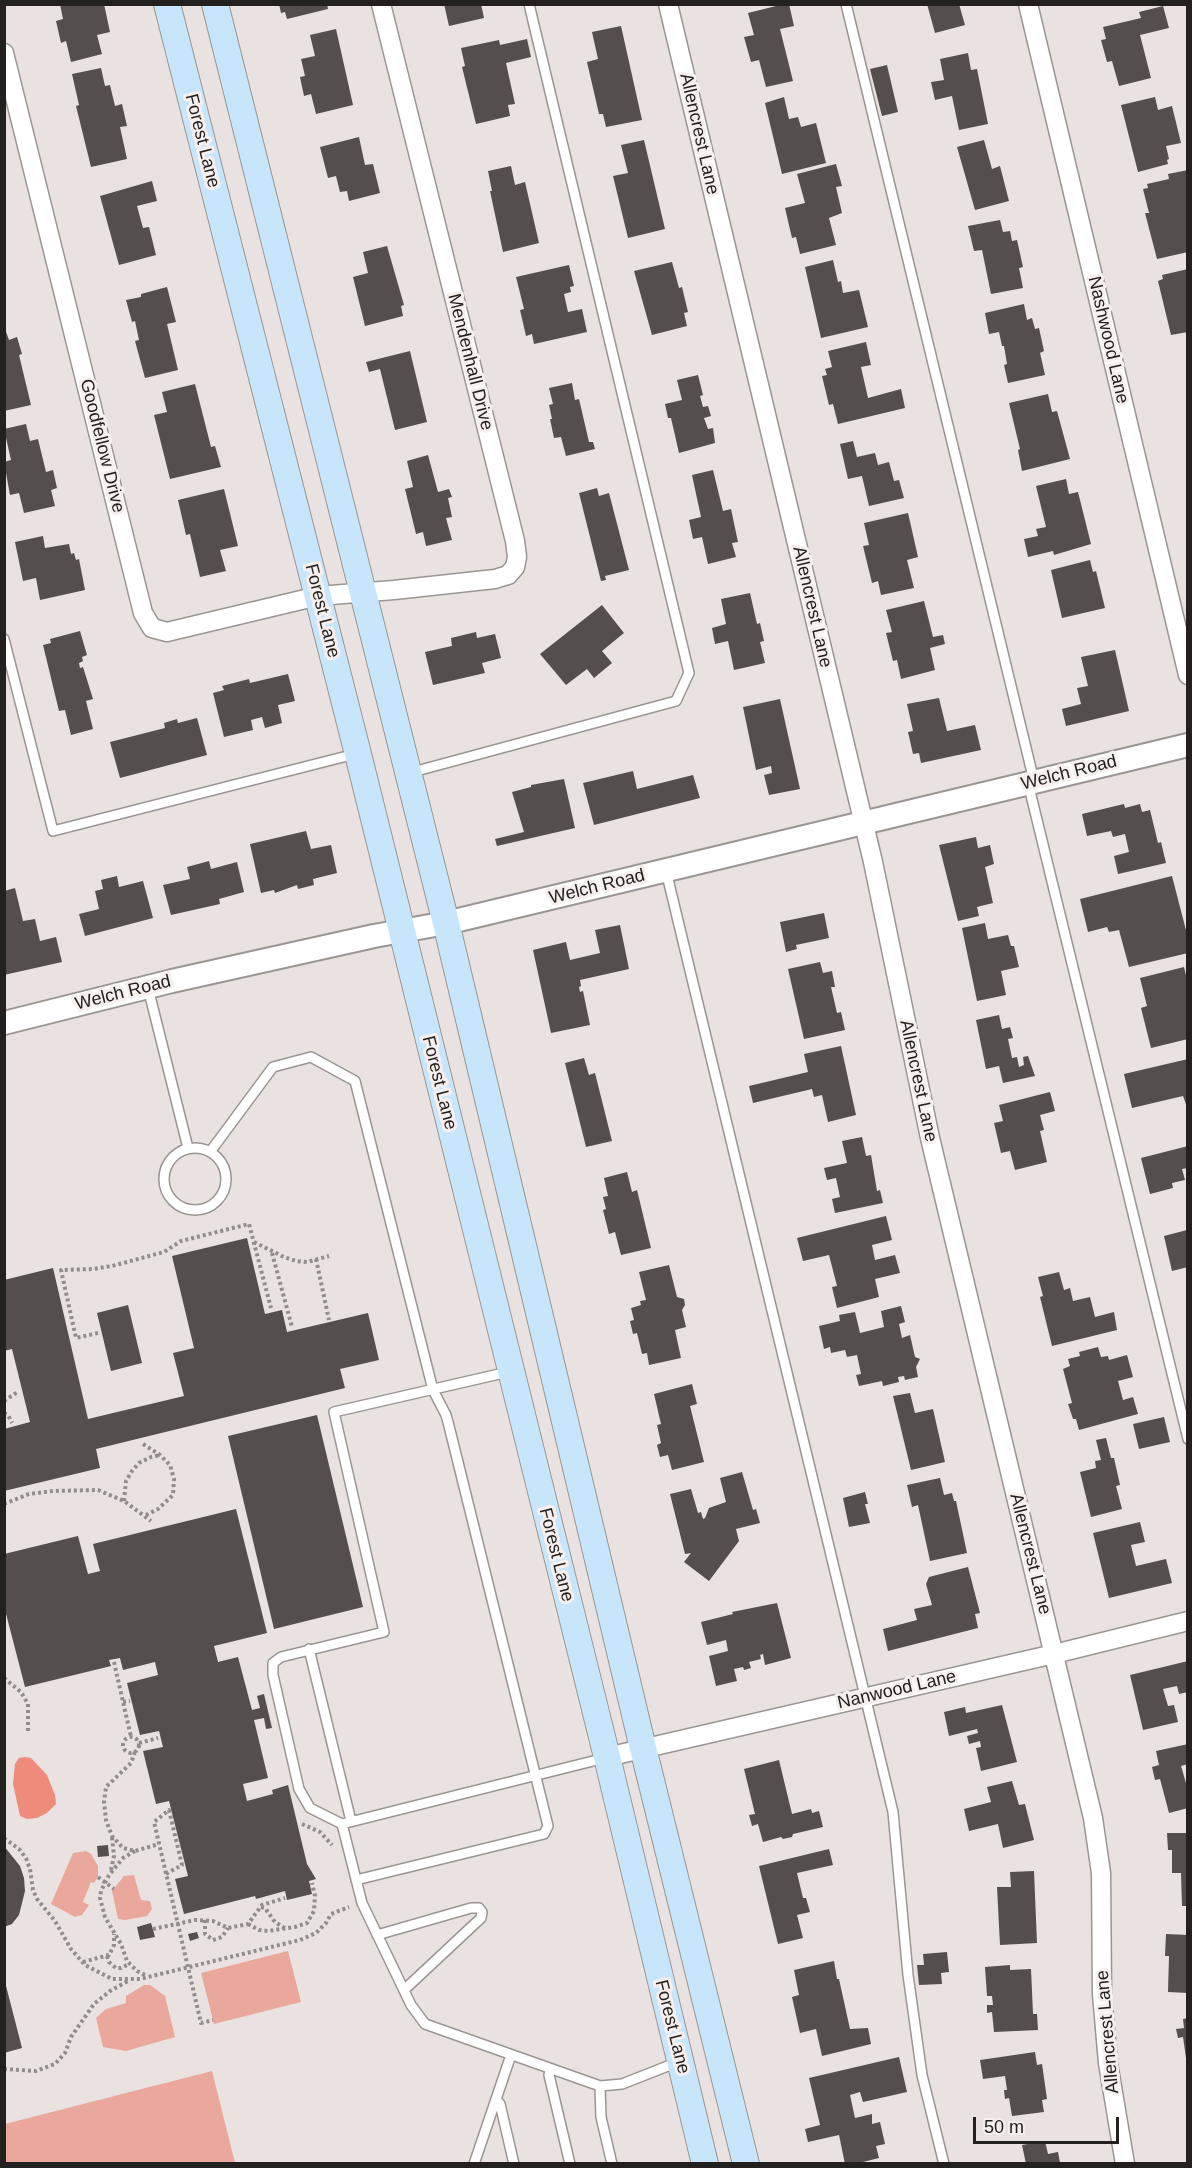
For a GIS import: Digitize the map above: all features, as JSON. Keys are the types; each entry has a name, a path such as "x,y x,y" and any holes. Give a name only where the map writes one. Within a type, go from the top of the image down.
{"main road":[{"name":"Forest Lane","path":"167,4 358,754 607,1757 705,2163"},
{"path":"215,4 446,923 643,1748 746,2163"},
{"path":"510,1371 550,1361"}],"street":[{"name":"Mendenhall Drive","path":"362,593 495,579 508,575 515,567 517,557 381,4"},
{"name":"Allencrest Lane","path":"668,4 864,823 930,1138 1093,1818 1101,1873 1102,1994 1108,2063 1125,2163"},
{"name":"Nashwood Lane","path":"1028,4 1188,675"},
{"name":"Goodfellow Drive","path":"4,53 143,613 152,628 167,632 318,596 362,593"},
{"name":"Welch Road","path":"4,1023 148,987 374,936 446,923 1188,745"},
{"name":"Nanwood Lane","path":"607,1757 1188,1621"}],"lane":[{"path":"407,773 676,701 689,673 529,4"},
{"path":"846,4 1188,1439"},
{"path":"4,639 53,831 358,754"},
{"path":"666,870 893,1812 908,1975 922,2075 944,2163"},
{"path":"148,987 188,1148"},
{"path":"210,1152 273,1067 311,1057 355,1081 433,1390 449,1426 548,1826 544,1834 356,1880"},
{"path":"188,1148 210,1152 224,1167 226,1187 215,1204 206,1209 196,1211 176,1205 165,1188 165,1168 178,1152 188,1148"},
{"path":"510,1371 334,1412 384,1632 281,1657 273,1663 273,1675 299,1789 310,1808 346,1822 607,1757"},
{"path":"309,1650 362,1903 411,2005 425,2024 600,2086 622,2084 680,2061"},
{"path":"377,1935 471,1908 479,1908 482,1912 482,1918 404,1990"},
{"path":"474,2163 512,2055"},
{"path":"551,2069 549,2074 570,2163"},
{"path":"600,2086 601,2117 612,2163"},
{"path":"496,2100 500,2104 514,2163"}],"path":[{"path":"98,1333 76,1338 61,1270 93,1269 121,1264 164,1252 181,1241 249,1224 271,1308"},
{"path":"254,1242 296,1261 307,1262 329,1256"},
{"path":"272,1252 292,1327"},
{"path":"316,1259 328,1320"},
{"path":"4,1401 19,1391"},
{"path":"4,1413 8,1415 12,1423"},
{"path":"143,1444 170,1465 174,1479 172,1495 158,1509 144,1516"},
{"path":"124,1501 126,1481 132,1471 139,1463 160,1455"},
{"path":"4,1504 29,1494 98,1490 124,1501 151,1521"},
{"path":"114,1662 131,1737"},
{"path":"4,1678 21,1692 28,1704 28,1732"},
{"path":"123,1702 130,1701"},
{"path":"131,1737 139,1743"},
{"path":"131,1737 125,1740 124,1748 128,1752 135,1752"},
{"path":"139,1743 158,1738"},
{"path":"111,1872 114,1856 112,1836 104,1811 104,1792 112,1780 131,1763 139,1743"},
{"path":"166,1874 182,1865 169,1810 154,1822 166,1874 201,2023 213,2020"},
{"path":"302,1824 321,1832 338,1853"},
{"path":"112,1836 123,1848 135,1851"},
{"path":"4,1838 19,1849 26,1858 33,1890 82,1962 93,1971 112,1979 131,1980"},
{"path":"149,1976 137,1971 129,1964 102,1909 100,1898 104,1883 123,1858 135,1851 159,1844"},
{"path":"98,1877 114,1889"},
{"path":"153,1929 205,1920 228,1928 248,1924 259,1930 268,1931 302,1926 311,1918 314,1911 315,1896 312,1883"},
{"path":"248,1924 260,1907 285,1898"},
{"path":"4,2069 36,2071 55,2064 65,2053 71,2037 94,2004 110,1991 131,1980 300,1940 316,1933 331,1914 349,1907 348,1900"},
{"path":"269,1912 273,1901"},
{"path":"260,1907 269,1912 275,1922 286,1929"},
{"path":"205,1920 205,1934 213,1940 222,1937 228,1928"},
{"path":"82,1962 107,1956 114,1945 114,1933"},
{"path":"107,1956 109,1962 116,1968 129,1964"}],"shaded area":[{"path":"19,1758 31,1758 47,1775 55,1795 56,1804 47,1813 37,1818 27,1819 20,1816 13,1784 15,1764"},
{"path":"86,1851 91,1854 98,1866 98,1877 94,1883 91,1882 83,1902 89,1905 82,1915 75,1917 51,1904 73,1853"},
{"path":"134,1875 141,1900 150,1901 152,1909 147,1916 118,1919 112,1891 124,1876"},
{"path":"288,1951 301,2002 214,2024 201,1973"},
{"path":"144,1985 150,1985 165,1996 175,2037 126,2051 103,2047 96,2018 106,2009 126,2003 126,1996"},
{"path":"212,2071 235,2163 5,2163 5,2124"}],"building":[{"path":"60,4 104,4 110,32 97,35 102,54 71,62 66,41 61,43 56,21 63,19"},
{"path":"279,4 327,4 328,9 287,19 285,12 281,13"},
{"path":"444,4 481,4 484,18 449,26"},
{"path":"789,4 794,26 780,29 793,81 766,87 759,60 751,62 744,37 754,35 748,13"},
{"path":"927,4 959,4 965,25 935,33"},
{"path":"1163,6 1169,28 1140,35 1151,78 1119,86 1112,61 1107,62 1101,40 1106,39 1103,27 1141,18 1139,12"},
{"path":"621,26 642,120 606,127 603,114 599,114 587,62 598,59 592,32"},
{"path":"336,29 353,105 316,114 311,94 304,96 300,77 305,76 301,59 315,56 310,35"},
{"path":"527,39 531,57 506,63 515,104 508,105 510,116 476,124 462,67 465,66 461,48 499,40 500,45"},
{"path":"968,53 971,70 977,69 988,124 959,130 952,96 935,100 931,82 944,80 940,59"},
{"path":"887,65 898,112 882,116 870,69"},
{"path":"101,68 105,86 110,85 115,106 122,104 127,126 120,127 127,159 91,167 76,106 79,105 72,74"},
{"path":"784,97 789,119 798,117 801,127 816,123 826,163 782,174 765,103"},
{"path":"1155,97 1158,110 1172,106 1181,143 1166,146 1168,164 1138,172 1121,105"},
{"path":"359,137 365,165 373,164 380,193 349,201 347,191 340,192 336,176 328,178 320,147"},
{"path":"644,140 665,229 628,238 613,176 628,173 621,145"},
{"path":"984,140 992,169 1000,166 1009,201 975,210 957,147"},
{"path":"836,164 842,186 836,187 842,213 829,218 836,245 800,254 796,237 792,238 785,208 805,203 797,174"},
{"path":"511,166 515,185 525,182 539,243 503,252 488,171"},
{"path":"1188,170 1188,252 1157,259 1145,213 1149,213 1143,189 1148,188 1147,184 1169,179 1168,174"},
{"path":"152,181 157,201 137,206 143,228 149,227 156,255 119,265 100,196"},
{"path":"1000,220 1003,232 1010,231 1012,241 1017,240 1023,267 1019,268 1023,288 991,294 982,250 974,251 968,226"},
{"path":"387,246 404,305 401,306 403,316 365,326 353,277 368,273 363,252"},
{"path":"833,260 843,293 859,290 868,327 821,338 805,267"},
{"path":"672,262 679,288 682,287 688,312 684,313 687,326 652,335 634,271"},
{"path":"569,265 574,286 570,287 571,292 564,294 568,312 582,309 587,332 534,344 532,334 526,336 520,310 524,309 516,277"},
{"path":"1188,269 1188,332 1171,335 1158,281 1163,279 1162,275"},
{"path":"167,287 176,322 167,324 178,370 145,378 135,341 139,340 135,321 132,322 126,300"},
{"path":"1024,304 1027,320 1032,318 1035,329 1039,328 1044,351 1040,353 1045,375 1008,383 1004,365 1007,364 1004,346 1002,346 999,332 989,334 985,313"},
{"path":"4,326 9,340 17,337 31,405 4,411"},
{"path":"866,342 871,365 861,367 868,398 901,389 905,408 838,424 833,404 829,405 822,376 827,375 825,369 832,367 828,351"},
{"path":"410,351 427,422 395,430 380,369 369,372 366,362"},
{"path":"698,375 703,395 700,396 703,407 708,406 711,416 704,418 708,429 713,428 715,443 679,453 671,418 668,418 665,404 682,400 677,380"},
{"path":"572,383 575,400 579,399 589,442 593,442 595,449 566,456 561,437 554,438 549,405 553,404 549,388"},
{"path":"195,384 211,447 215,446 221,467 170,479 154,415 167,412 162,392"},
{"path":"1048,394 1052,412 1057,411 1070,459 1022,471 1018,450 1020,449 1009,403"},
{"path":"26,424 30,441 38,439 46,472 53,470 57,488 51,490 55,506 24,513 19,493 10,495 4,462 11,460 4,429"},
{"path":"853,441 857,457 875,453 878,465 889,462 894,481 899,480 904,498 869,506 862,476 848,479 840,444"},
{"path":"428,455 438,492 449,489 452,497 448,498 452,517 446,518 452,540 426,546 423,532 416,534 405,489 413,487 407,461"},
{"path":"713,470 723,511 731,509 738,542 732,543 736,557 708,564 702,537 693,539 689,520 701,517 692,475"},
{"path":"1066,479 1069,494 1078,492 1091,544 1054,555 1053,551 1028,557 1024,539 1038,536 1036,529 1046,527 1036,486"},
{"path":"597,488 599,496 609,493 629,570 605,576 606,580 601,581 579,493"},
{"path":"224,489 238,546 220,550 226,571 200,577 190,534 186,535 178,500"},
{"path":"908,513 918,557 907,560 914,588 881,595 878,581 872,583 863,546 869,545 864,523"},
{"path":"43,536 45,548 69,544 71,554 74,553 76,560 79,559 85,590 40,600 36,578 23,581 15,542"},
{"path":"1090,560 1093,572 1096,571 1105,608 1062,618 1051,570"},
{"path":"750,593 757,624 760,623 764,641 760,642 765,663 734,670 728,641 715,644 712,628 726,624 721,599"},
{"path":"924,601 933,637 943,635 945,644 930,648 935,670 901,679 897,660 893,661 886,633 892,632 886,610"},
{"path":"602,605 624,633 602,651 612,663 594,678 587,669 566,685 540,654"},
{"path":"80,631 87,655 82,657 83,661 79,663 80,668 83,667 93,699 86,701 93,729 71,735 65,710 59,711 43,645 51,643 50,639"},
{"path":"476,632 477,638 495,634 501,658 482,663 485,673 433,685 425,652 452,646 451,638"},
{"path":"1115,650 1129,711 1066,726 1062,709 1081,704 1077,688 1088,686 1081,657"},
{"path":"288,674 295,701 278,705 282,723 265,728 262,717 251,720 253,730 224,737 213,693 224,690 222,686 249,679 250,683"},
{"path":"939,698 947,731 975,725 981,750 921,763 919,753 913,754 908,732 913,731 907,704"},
{"path":"780,699 800,789 769,795 764,775 772,773 771,766 756,770 743,707"},
{"path":"197,718 207,755 120,778 110,742 165,728 164,723 177,719 178,723"},
{"path":"633,771 637,789 693,775 700,798 594,825 583,783"},
{"path":"564,779 575,828 497,846 495,839 524,832 512,792 531,787 531,785"},
{"path":"1124,804 1125,808 1140,804 1142,812 1150,810 1158,843 1161,842 1166,863 1118,874 1114,856 1129,852 1125,834 1113,837 1111,831 1087,836 1082,814"},
{"path":"306,831 311,849 331,845 337,873 313,879 314,885 298,889 297,885 275,893 274,890 261,893 250,844"},
{"path":"976,837 978,848 990,845 994,864 985,867 993,903 977,907 979,916 958,921 939,845"},
{"path":"209,861 211,869 237,862 244,892 219,899 220,904 171,915 163,885 190,879 187,867"},
{"path":"117,876 119,887 143,881 153,918 85,936 79,914 99,909 95,891 103,889 101,880"},
{"path":"1172,876 1188,938 1188,953 1129,967 1119,930 1109,932 1107,927 1088,932 1080,899"},
{"path":"15,888 23,921 35,919 40,941 56,937 62,962 4,975 4,891"},
{"path":"824,913 829,938 796,945 797,949 786,952 780,922"},
{"path":"985,923 988,939 1008,935 1011,946 1014,946 1019,967 1001,971 1006,995 977,1001 962,928"},
{"path":"620,925 629,969 580,980 580,992 583,991 590,1025 551,1033 533,950 566,942 570,960 600,953 595,930"},
{"path":"820,962 823,973 832,971 835,987 831,987 837,1013 841,1012 845,1030 804,1039 788,969"},
{"path":"1184,967 1188,983 1188,1039 1151,1048 1141,1008 1147,1006 1140,978"},
{"path":"999,1015 1002,1029 1010,1027 1013,1038 1008,1039 1012,1058 1017,1057 1019,1067 1024,1065 1023,1057 1028,1056 1035,1076 1003,1083 999,1066 986,1069 976,1020"},
{"path":"841,1046 856,1115 828,1122 822,1095 814,1097 812,1089 753,1103 749,1086 808,1072 804,1054"},
{"path":"584,1058 589,1075 595,1073 612,1141 586,1147 565,1063"},
{"path":"1188,1059 1188,1110 1183,1096 1132,1108 1124,1074"},
{"path":"1050,1092 1055,1111 1040,1115 1044,1130 1040,1131 1047,1162 1015,1170 1010,1151 1001,1153 994,1123 1003,1121 999,1105"},
{"path":"862,1137 866,1156 871,1155 877,1191 880,1190 883,1203 835,1213 832,1199 840,1197 836,1178 827,1180 824,1168 847,1163 842,1141"},
{"path":"1188,1146 1188,1168 1182,1169 1185,1180 1172,1183 1173,1188 1150,1194 1141,1158"},
{"path":"627,1172 632,1192 637,1190 651,1248 621,1255 615,1232 609,1234 603,1210 606,1209 603,1197 608,1196 604,1178"},
{"path":"886,1216 892,1240 872,1245 875,1260 895,1255 900,1273 875,1279 879,1297 837,1308 832,1287 837,1286 829,1255 803,1261 797,1238"},
{"path":"1187,1230 1188,1267 1172,1271 1164,1236"},
{"path":"247,1238 265,1314 282,1310 287,1332 368,1313 379,1360 340,1369 345,1388 96,1449 100,1468 4,1491 4,1429 30,1422 12,1349 4,1351 4,1280 53,1268 88,1419 184,1396 173,1353 194,1348 172,1256"},
{"path":"669,1265 677,1297 684,1299 685,1305 682,1310 686,1327 675,1330 681,1358 649,1365 647,1353 642,1354 637,1333 633,1334 630,1321 634,1320 631,1308 641,1305 640,1301 646,1300 639,1272"},
{"path":"1059,1272 1064,1290 1070,1288 1073,1301 1090,1297 1095,1317 1114,1312 1117,1330 1052,1346 1040,1297 1043,1296 1038,1277"},
{"path":"128,1305 142,1363 111,1371 97,1313"},
{"path":"901,1306 905,1322 899,1324 902,1338 910,1335 915,1357 920,1359 916,1367 918,1377 905,1380 904,1376 898,1377 899,1382 883,1386 882,1381 859,1386 856,1375 861,1374 857,1355 847,1357 845,1350 831,1353 830,1347 824,1349 819,1326 840,1321 839,1315 855,1312 860,1333 884,1327 881,1311"},
{"path":"1098,1347 1101,1357 1108,1356 1109,1360 1127,1355 1133,1377 1118,1381 1123,1400 1133,1397 1138,1414 1079,1430 1068,1404 1072,1403 1063,1369 1070,1366 1068,1359 1080,1356 1079,1352"},
{"path":"692,1384 697,1404 690,1406 704,1462 672,1470 668,1455 660,1457 657,1445 661,1443 657,1425 661,1424 654,1394"},
{"path":"910,1393 915,1413 933,1409 945,1462 911,1470 893,1396"},
{"path":"317,1415 363,1607 274,1629 228,1436"},
{"path":"1164,1417 1170,1442 1139,1449 1133,1424"},
{"path":"1106,1438 1111,1458 1114,1458 1120,1485 1116,1486 1122,1509 1091,1517 1080,1472 1096,1468 1095,1461 1101,1460 1096,1440"},
{"path":"742,1472 753,1510 756,1509 760,1523 736,1529 739,1541 709,1581 684,1562 691,1553 685,1554 670,1494 691,1489 698,1513 701,1512 703,1519 709,1508 726,1502 720,1478"},
{"path":"940,1478 944,1495 952,1493 956,1501 967,1553 930,1561 918,1505 912,1507 907,1485"},
{"path":"865,1492 868,1504 865,1504 870,1523 849,1527 843,1498"},
{"path":"236,1509 267,1633 214,1646 218,1662 238,1657 252,1710 260,1708 257,1696 264,1694 272,1728 266,1729 264,1718 254,1720 268,1778 243,1784 247,1801 273,1794 272,1790 288,1785 307,1864 316,1879 309,1881 312,1894 287,1900 285,1891 184,1914 175,1879 188,1876 169,1801 156,1804 143,1751 163,1747 159,1731 140,1735 127,1683 158,1675 155,1662 123,1670 120,1658 109,1660 111,1666 25,1687 4,1606 4,1554 78,1536 88,1574 100,1571 93,1544"},
{"path":"1140,1522 1145,1542 1131,1545 1136,1566 1166,1559 1172,1583 1109,1598 1093,1533"},
{"path":"968,1567 980,1613 975,1614 978,1628 888,1651 883,1629 917,1620 914,1609 932,1605 926,1584 929,1577"},
{"path":"777,1603 791,1658 765,1665 763,1654 760,1655 761,1659 749,1662 751,1668 734,1669 737,1681 716,1686 709,1656 728,1651 726,1640 707,1645 701,1622 733,1614 732,1612"},
{"path":"1188,1661 1188,1692 1179,1694 1177,1686 1163,1689 1168,1706 1174,1705 1178,1722 1143,1730 1130,1675"},
{"path":"1002,1705 1017,1762 981,1771 976,1748 981,1747 980,1741 969,1744 967,1736 978,1733 977,1729 949,1736 944,1712 965,1707 966,1713"},
{"path":"1188,1744 1188,1764 1181,1766 1188,1790 1188,1808 1169,1813 1160,1779 1155,1780 1152,1767 1159,1765 1156,1751"},
{"path":"779,1760 792,1814 811,1809 812,1813 819,1811 823,1827 793,1834 792,1837 783,1839 781,1837 763,1842 758,1824 752,1826 749,1815 755,1814 744,1769"},
{"path":"1012,1781 1019,1805 1025,1804 1034,1840 1003,1848 998,1824 969,1831 964,1809 991,1802 987,1787"},
{"path":"1167,1833 1188,1833 1188,1906 1182,1906 1181,1873 1172,1873 1172,1850 1168,1850"},
{"path":"108,1845 109,1856 98,1857 97,1846"},
{"path":"4,1846 20,1866 25,1891 19,1915 12,1924 4,1927"},
{"path":"829,1849 833,1865 797,1873 803,1898 806,1898 810,1912 797,1915 803,1938 778,1944 759,1866"},
{"path":"1034,1871 1037,1943 1000,1945 997,1887 1011,1887 1010,1872"},
{"path":"151,1923 155,1937 140,1940 137,1927"},
{"path":"197,1932 199,1938 190,1941 188,1934"},
{"path":"1166,1934 1188,1935 1188,1993 1168,1992 1169,1956 1165,1956"},
{"path":"947,1952 949,1972 941,1973 942,1984 919,1985 917,1965 924,1965 923,1954"},
{"path":"834,1961 850,2029 868,2028 871,2044 822,2056 816,2029 800,2033 792,1997 799,1995 794,1970"},
{"path":"1010,1965 1010,1970 1031,1969 1033,2014 1037,2014 1038,2030 994,2032 992,2012 987,2013 987,2005 993,2005 992,1996 987,1996 985,1967"},
{"path":"4,1978 22,2048 4,2053"},
{"path":"1188,2018 1188,2058 1186,2058 1183,2037 1178,2038 1176,2029 1184,2028 1183,2019"},
{"path":"1035,2052 1037,2065 1042,2064 1047,2099 1042,2100 1044,2112 1012,2116 1009,2098 1005,2099 1004,2090 1007,2090 1005,2076 983,2079 980,2060"},
{"path":"899,2057 907,2092 863,2102 860,2092 850,2095 855,2118 872,2114 872,2124 880,2122 885,2144 876,2146 879,2158 845,2164 839,2135 808,2142 805,2129 820,2125 809,2078"},
{"path":"1045,2141 1048,2154 1058,2152 1060,2163 1026,2164 1022,2145"}]}
